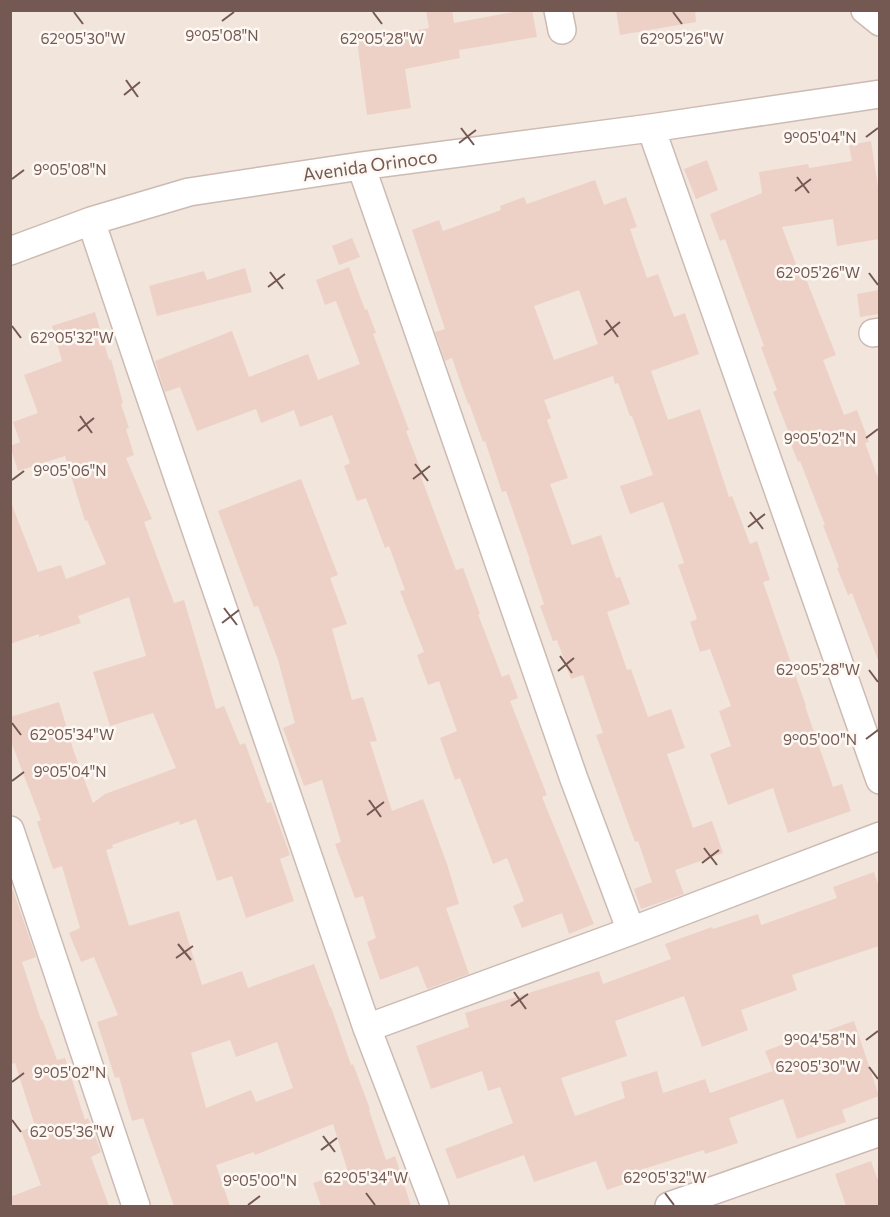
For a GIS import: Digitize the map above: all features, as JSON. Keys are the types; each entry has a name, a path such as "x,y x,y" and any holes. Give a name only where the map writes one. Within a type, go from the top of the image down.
{"street":[{"path":"865,10 879,22"},
{"name":"Avenida Orinoco","path":"10,251 91,221 189,192 879,94"},
{"path":"651,128 879,780"},
{"path":"361,166 574,779 631,931"},
{"path":"91,221 368,1028 435,1206"},
{"path":"10,830 136,1206"},
{"path":"368,1028 879,836"},
{"path":"669,1206 879,1132"}],"shaded area":[{"path":"10,11 879,11 879,1206 11,1206"}],"building":[{"path":"426,10 452,10 454,23 532,10 537,37 459,50 460,58 405,69 411,108 367,115 357,41 429,28"},
{"path":"616,10 695,10 696,22 620,35"},
{"path":"871,141 879,194 879,239 837,246 833,219 782,227 802,280 806,279 836,355 823,360 844,415 857,410 869,442 865,443 879,480 878,660 852,593 848,595 837,568 839,567 823,525 825,525 788,437 790,436 773,392 777,390 761,347 764,346 725,239 720,241 710,214 762,193 759,172 808,164 809,168 852,161 849,145"},
{"path":"707,160 718,190 696,199 684,169"},
{"path":"595,180 604,205 626,197 637,227 630,229 647,278 658,274 674,317 685,313 699,354 651,371 668,420 700,409 729,497 732,496 750,544 757,541 770,580 763,582 833,787 842,784 851,811 788,833 773,788 728,805 710,754 731,746 719,711 731,706 710,649 700,652 690,622 697,619 678,565 684,563 663,502 630,514 620,486 653,475 618,383 615,384 613,376 544,400 551,418 547,420 568,478 550,484 572,545 601,535 616,578 620,577 630,604 607,612 627,670 631,669 648,717 671,709 685,748 667,754 693,828 712,821 723,853 675,870 684,894 641,909 634,889 652,882 596,735 603,733 583,675 571,679 557,640 553,641 540,606 544,604 506,491 502,492 485,441 483,442 452,358 445,361 435,332 445,329 412,230 439,220 443,231 501,210 500,206 524,197 527,204","holes":["579,290 598,344 554,360 534,306"]},
{"path":"352,238 360,257 339,265 332,246"},
{"path":"349,267 376,333 373,334 409,430 406,431 423,476 421,477 456,570 463,568 502,677 509,674 518,698 510,701 547,795 542,797 594,924 569,934 562,913 522,928 513,906 524,901 507,858 493,864 460,778 455,780 440,738 457,731 439,681 428,685 417,655 424,652 400,591 405,590 389,546 385,548 366,498 357,501 344,466 350,463 332,415 300,427 294,410 261,423 256,409 197,431 180,387 165,392 155,361 232,331 249,377 308,354 318,380 360,364 336,301 325,305 316,280"},
{"path":"245,268 252,292 157,316 149,286 204,271 207,280"},
{"path":"879,290 879,314 860,317 857,294"},
{"path":"95,312 109,360 111,359 129,428 126,429 134,455 126,458 152,519 144,522 174,603 184,600 216,709 224,706 240,745 245,743 267,803 271,802 290,855 280,859 294,901 246,918 232,876 217,881 196,819 180,825 179,821 112,845 113,848 106,850 129,926 179,911 202,985 242,971 248,988 314,964 351,1065 353,1064 370,1109 386,1160 395,1156 411,1206 321,1206 313,1183 348,1172 333,1124 255,1155 254,1152 216,1165 230,1206 174,1206 143,1118 132,1121 119,1077 115,1078 97,1022 118,1015 94,957 81,962 69,933 80,928 62,866 53,869 37,822 41,820 10,739 10,717 59,702 93,803 105,794 176,768 153,713 110,726 93,672 146,656 129,597 78,616 81,623 10,644 10,506 12,505 38,572 61,565 66,579 106,564 87,520 85,521 65,456 18,471 10,446 20,442 13,422 38,413 24,375 62,361 52,326","holes":["230,1040 236,1057 277,1042 293,1088 256,1102 251,1090 206,1108 191,1053"]},
{"path":"301,479 338,575 330,578 347,624 332,629 352,700 363,697 377,741 370,742 392,811 423,799 459,904 446,908 469,974 427,989 418,966 380,980 367,942 376,938 363,896 355,898 335,844 341,842 322,780 304,786 283,728 295,723 278,660 258,606 254,607 218,511"},
{"path":"874,872 879,887 879,946 792,975 797,990 741,1010 748,1030 702,1047 684,996 615,1021 627,1056 561,1078 575,1116 625,1098 621,1082 657,1071 663,1093 705,1079 710,1093 773,1071 765,1051 854,1021 879,1096 842,1110 846,1122 797,1139 783,1099 729,1118 738,1143 705,1154 704,1150 627,1174 630,1182 607,1190 596,1161 534,1182 524,1155 457,1179 445,1149 513,1123 500,1087 488,1091 482,1071 431,1089 416,1046 469,1027 465,1013 599,971 603,984 671,959 665,944 758,914 761,925 837,898 833,887"},
{"path":"10,890 13,890 36,957 22,962 57,1060 65,1058 85,1120 88,1118 100,1149 101,1152 91,1157 109,1206 10,1206 10,1197 41,1185 21,1131 35,1126 15,1063 10,1064"},
{"path":"871,1161 879,1183 879,1206 846,1206 835,1174"}]}
